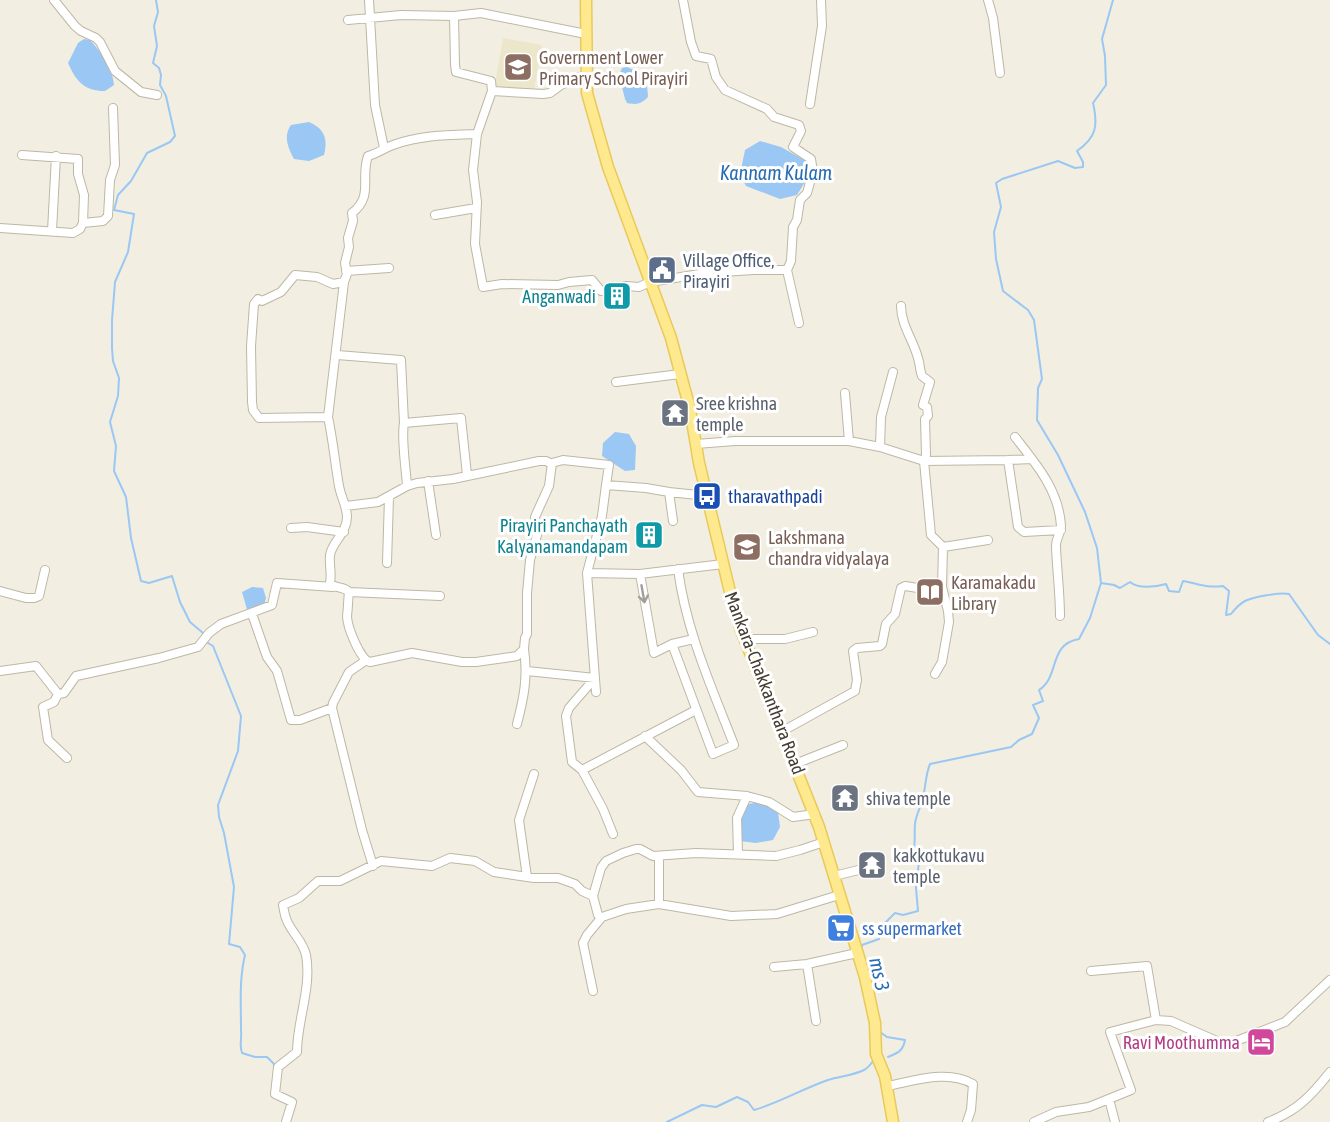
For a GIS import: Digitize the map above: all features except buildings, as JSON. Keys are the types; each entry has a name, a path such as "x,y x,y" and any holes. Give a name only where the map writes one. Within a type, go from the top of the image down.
{"main road":[{"name":"Mankara-Chakkanthara Road","path":"586,0 587,93 608,167 671,338 690,409 723,564 745,639 815,814 865,977 874,1023 876,1054 885,1076 893,1122"}],"street":[{"path":"54,0 75,26 100,42 115,70 141,92 157,95"},
{"path":"369,0 375,105 384,148"},
{"path":"683,0 690,42 696,56 711,59 716,77 724,90 767,109 774,117 799,125 801,131 793,147 811,159 813,172 807,193 800,200 797,220 793,227 791,261 787,270 799,323"},
{"path":"810,104 822,26 821,0"},
{"path":"988,0 993,18 1000,73"},
{"path":"348,20 401,15 454,16 481,13 586,34"},
{"path":"454,16 456,72 491,81 492,91 477,134 473,170 476,208 475,244 483,287 502,284 558,285 592,280 601,291 626,286 639,287 650,282 716,273 787,270"},
{"path":"492,91 550,93 561,85 587,74"},
{"path":"83,223 103,221 108,216 110,180 116,165 112,108"},
{"path":"333,587 330,583 332,570 330,554 344,532 347,519 346,506 342,502 338,483 328,417 337,355 345,263 349,247 348,238 353,221 352,213 364,201 366,161 368,156 401,142 428,137 477,134"},
{"path":"0,228 73,233 80,229 83,223 84,195 78,174 78,159 22,155"},
{"path":"52,231 56,156"},
{"path":"435,215 476,208"},
{"path":"346,271 389,268"},
{"path":"328,417 258,418 253,410 251,384 254,304 258,300 268,300 281,292 295,275 317,277 333,284 344,282"},
{"path":"901,306 901,319 908,330 922,376 930,382 923,405 927,407 928,416 925,419 926,455 924,461 931,535 943,547 943,592 949,622 942,662 935,674"},
{"path":"337,355 400,360 404,423 402,433 407,486"},
{"path":"880,447 881,417 893,372"},
{"path":"616,382 681,374"},
{"path":"844,393 849,441"},
{"path":"404,423 461,418 467,475"},
{"path":"1015,437 1050,485 1059,512 1061,530 1056,539 1060,616"},
{"path":"696,444 735,441 849,441 880,447 924,461 1031,459"},
{"path":"552,464 563,460 609,465 602,516 587,573 596,692"},
{"path":"1008,460 1018,527 1024,532 1061,530"},
{"path":"346,506 378,502 407,486 428,481 539,461 552,464"},
{"path":"517,724 524,697 527,671 524,649 528,628 526,601 530,560 537,535 535,517 549,486 552,464"},
{"path":"428,481 436,535"},
{"path":"606,485 707,496"},
{"path":"669,492 673,521"},
{"path":"387,563 389,497"},
{"path":"291,528 307,527 344,532"},
{"path":"943,547 988,540"},
{"path":"587,573 640,574 723,564"},
{"path":"672,644 713,754 734,745 694,639 682,598 678,569"},
{"path":"0,591 34,598 39,596 45,570"},
{"path":"640,574 654,653 672,644 694,639"},
{"path":"58,694 64,693 76,676 198,647 209,633 221,624 272,605 277,583 333,587 349,592 440,596"},
{"path":"781,732 855,691 857,680 853,651 857,648 882,644 886,624 895,615 901,588 905,586 943,592"},
{"path":"349,592 348,621 360,655 365,661"},
{"path":"252,614 267,657 277,671 291,720 300,720 332,708"},
{"path":"745,639 785,639 813,633"},
{"path":"373,866 332,708 349,672 365,661 390,659 412,653 462,662 477,662 517,656 524,649"},
{"path":"0,671 36,666 58,694"},
{"path":"527,671 595,678"},
{"path":"595,678 569,708 567,716 572,762 582,770 603,809 613,834"},
{"path":"58,694 54,702 43,707 43,718 48,741 67,758"},
{"path":"582,770 696,710"},
{"path":"645,736 681,770 698,792 747,796 770,802 794,817 815,814"},
{"path":"795,764 843,745"},
{"path":"526,877 519,820 534,774"},
{"path":"738,854 737,818 747,796"},
{"path":"602,917 598,915 593,896 601,868 606,861 623,853 640,849 652,856 785,855 824,842"},
{"path":"659,856 659,904"},
{"path":"286,1122 292,1102 275,1094 278,1067 297,1052 297,1031 306,993 306,957 303,943 287,922 283,905 299,898 318,881 340,881 381,861 432,866 450,858 475,861 494,872 526,877 558,878 575,884 582,891 593,896"},
{"path":"834,876 875,866"},
{"path":"593,991 583,943 602,917 626,909 659,904 731,916 777,914 839,895"},
{"path":"774,967 807,964 857,953"},
{"path":"807,964 816,1021"},
{"path":"1091,971 1147,966 1156,1020"},
{"path":"1034,1122 1056,1112 1089,1107 1131,1090 1110,1032 1156,1020 1171,1021 1226,1045 1285,1022 1330,980"},
{"path":"1268,1122 1288,1114 1307,1099 1330,1072"},
{"path":"887,1086 939,1077 963,1077 973,1084 971,1110 967,1122"},
{"path":"1109,1099 1115,1122"}],"shaded area":[{"name":"Government Lower Primary School Pirayiri","path":"503,38 542,45 533,96 494,89"},
{"name":"Lakshmana chandra vidyalaya","path":"753,531 757,556 743,559 734,538"}],"water":[{"path":"84,39 90,40 94,45 106,61 111,73 114,85 105,91 91,89 82,84 68,63 78,43"},
{"path":"627,67 641,75 647,86 648,97 639,103 627,103 625,99 619,75 622,68"},
{"path":"309,122 319,128 324,135 326,144 324,155 309,161 294,159 287,142 287,133 291,125"},
{"name":"Kannam Kulam","path":"760,141 781,147 806,161 808,177 797,195 780,199 746,186 740,174 745,150"},
{"path":"615,432 629,434 636,446 635,470 625,471 602,456 603,443"},
{"path":"252,587 263,588 266,598 264,606 248,613 242,592"},
{"path":"761,802 778,812 780,827 773,840 756,843 739,841 741,805"}],"waterway":[{"path":"156,0 158,12 154,26 157,46 153,63 159,68 160,85 166,96 175,136 170,142 147,153 131,181 118,195 114,210 134,214 128,252 115,282 112,348 113,361 119,378 118,396 110,422 116,446 114,471 126,497 131,538 141,581 149,583 172,576 180,602 190,622 203,633"},
{"path":"861,951 862,945 879,939 882,926 895,913 903,915 918,911 916,888 919,861 913,853 915,824 930,764 1011,747 1032,734 1039,718 1033,705 1043,701 1039,690 1050,677 1058,654 1063,647 1079,639 1090,618 1101,583 1097,548 1085,512 1058,455 1037,420 1038,388 1042,379 1034,320 1028,310 1003,291 996,259 994,232 1001,207 996,183 1058,161 1075,168 1083,167 1077,151 1089,141 1092,135 1095,124 1093,103 1106,85 1102,39 1113,0"},
{"path":"1101,583 1120,588 1130,582 1152,587 1166,584 1169,591 1179,592 1183,581 1207,586 1223,586 1229,591 1226,615 1231,614 1249,599 1273,594 1289,594 1318,635 1330,644"},
{"path":"208,643 213,646 241,716 238,751 218,805 234,887 229,944 240,947 245,955 241,983 241,1050 242,1053 255,1057 267,1057 274,1064 274,1070"},
{"name":"ms 3","path":"880,1032 887,1037 905,1040 900,1051 888,1057"},
{"path":"667,1122 702,1105 716,1107 737,1097 748,1102 754,1110 828,1080 860,1072 874,1060"}],"place":[{"name":"Government Lower Primary School Pirayiri","path":"518,67"},
{"name":"Village Office, Pirayiri","path":"662,270"},
{"name":"Anganwadi","path":"617,296"},
{"name":"Sree krishna temple","path":"675,413"},
{"name":"tharavathpadi","path":"707,496"},
{"name":"Pirayiri Panchayath Kalyanamandapam","path":"649,535"},
{"name":"Lakshmana chandra vidyalaya","path":"747,547"},
{"name":"Karamakadu Library","path":"930,592"},
{"name":"shiva temple","path":"845,798"},
{"name":"kakkottukavu temple","path":"872,865"},
{"name":"ss supermarket","path":"841,928"},
{"name":"Ravi Moothumma","path":"1261,1042"}]}
